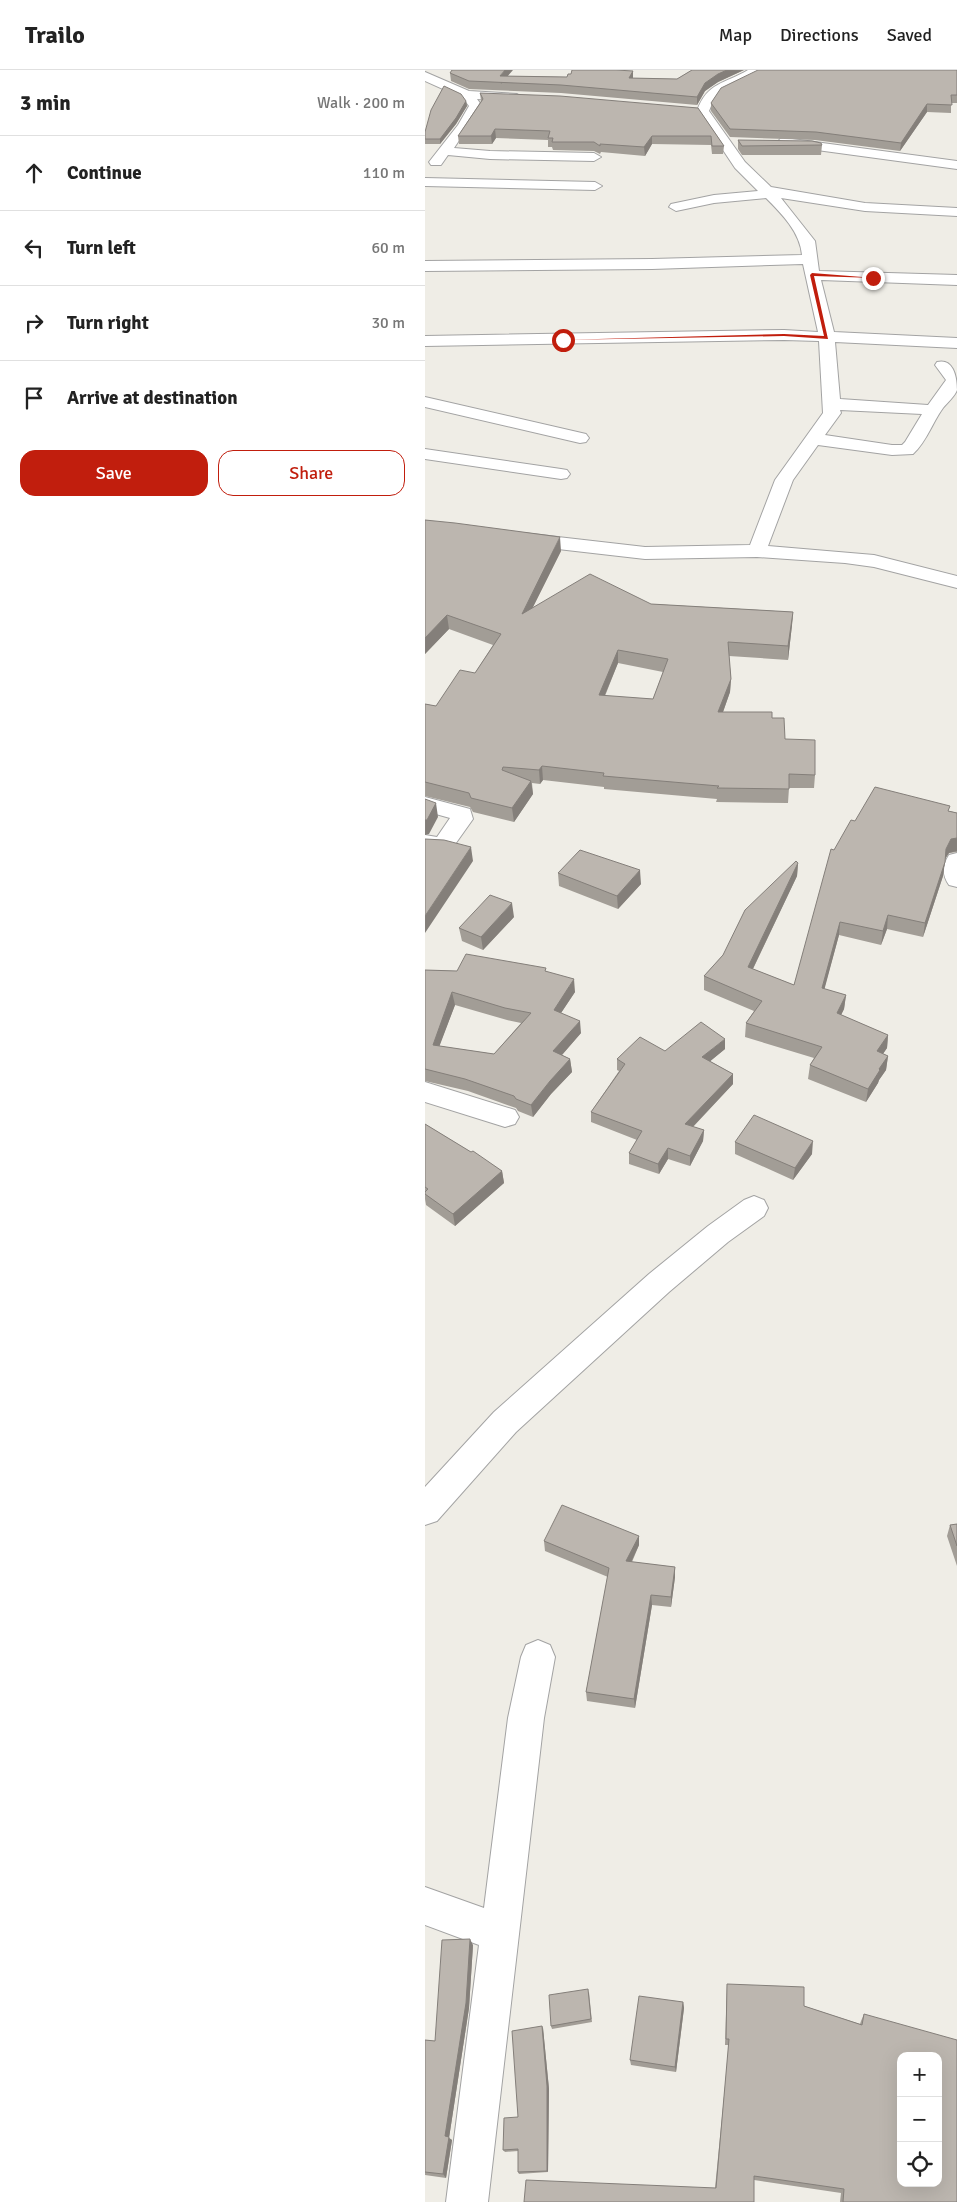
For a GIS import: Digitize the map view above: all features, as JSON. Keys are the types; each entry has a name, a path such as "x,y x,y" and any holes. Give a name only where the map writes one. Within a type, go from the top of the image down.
{"street":[{"path":"757,70 719,87 705,103 703,111 739,165 784,208 808,241 811,267 827,338 833,404 830,417 784,480 757,551"},
{"path":"425,76 467,95 526,98"},
{"path":"425,174 445,151 476,106 467,95"},
{"path":"687,110 703,111"},
{"path":"772,141 957,165"},
{"path":"723,143 739,142"},
{"path":"445,151 490,155 594,156"},
{"path":"425,182 595,186"},
{"path":"676,208 705,201 767,192 865,207 957,212"},
{"path":"425,266 652,264 811,267 957,280"},
{"path":"425,341 784,335 957,343"},
{"path":"813,439 892,450 907,450 915,442 933,410 945,396 954,380 943,365"},
{"path":"425,402 580,438"},
{"path":"833,404 933,410"},
{"path":"425,454 561,474"},
{"path":"502,536 645,553 757,551 845,556 874,561 957,582"},
{"path":"425,804 456,811 461,814 462,818 443,845 425,843"},
{"path":"957,861 955,875 957,879"},
{"path":"425,1092 505,1117"},
{"path":"425,1510 505,1422 659,1283 718,1234 754,1208"},
{"path":"467,2202 526,1718 538,1657"},
{"path":"425,1906 499,1933"}],"building":[{"path":"452,70 505,70 500,76 567,77 568,74 571,74 572,70 616,70 633,71 629,78 677,79 692,70 727,70 705,83 697,97 561,85 469,81 450,73"},
{"path":"758,70 957,70 957,95 951,95 952,105 927,104 901,143 816,132 730,129 711,103 721,88"},
{"path":"444,86 461,94 466,101 440,139 425,139 431,110"},
{"path":"480,93 560,96 698,108 724,146 712,146 711,136 652,136 644,147 600,144 600,146 594,142 552,142 553,138 548,138 550,131 495,129 491,136 458,136 483,99"},
{"path":"738,140 812,141 822,145 742,146"},
{"path":"425,520 560,537 522,614 590,574 651,604 793,612 788,646 728,642 731,679 718,712 772,712 772,718 784,718 785,739 815,740 815,775 789,774 789,789 717,788 719,786 603,776 604,773 542,766 539,770 503,767 502,770 531,781 512,808 471,798 469,793 425,782 425,704 436,706 460,670 475,673 501,634 447,615 425,638","holes":["618,650 668,659 653,699 599,695"]},
{"path":"875,787 950,806 948,811 957,813 957,838 951,839 946,849 945,862 925,923 888,915 883,931 840,922 822,988 846,995 837,1013 888,1035 877,1051 888,1056 868,1089 810,1065 822,1047 746,1023 762,1001 704,976 723,955 745,910 796,861 798,863 748,967 794,985 831,849 834,850 851,820 855,821"},
{"path":"425,799 436,803 427,820 425,820"},
{"path":"425,839 444,840 471,847 425,916"},
{"path":"580,850 640,870 617,896 558,873"},
{"path":"490,895 512,903 481,937 459,928"},
{"path":"466,954 546,968 545,971 574,979 554,1010 580,1021 553,1051 570,1059 531,1105 516,1099 514,1096 465,1079 425,1069 425,970 457,971","holes":["452,992 505,1008 531,1013 494,1054 433,1045"]},
{"path":"701,1022 725,1039 702,1057 733,1074 685,1124 704,1130 690,1156 668,1148 658,1164 629,1153 642,1131 591,1112 625,1064 617,1059 640,1037 665,1051"},
{"path":"754,1115 813,1141 795,1168 735,1142"},
{"path":"425,1124 471,1152 473,1151 502,1171 453,1214 425,1194 428,1189 425,1187"},
{"path":"562,1505 639,1536 626,1561 675,1567 671,1597 651,1595 634,1699 586,1692 609,1568 544,1541"},
{"path":"957,1524 957,1546 950,1525"},
{"path":"470,1939 466,2003 445,2136 449,2137 443,2174 425,2172 425,2040 435,2041 442,1940"},
{"path":"727,1984 804,1987 804,2006 862,2025 864,2014 957,2040 957,2202 843,2202 844,2189 754,2176 754,2202 524,2202 526,2180 716,2188 729,2039 726,2039"},
{"path":"588,1989 591,2019 551,2026 549,1995"},
{"path":"639,1996 683,2002 675,2067 630,2060"},
{"path":"542,2026 547,2086 547,2171 518,2172 518,2149 503,2150 504,2118 518,2117 512,2031"}],"route":[{"path":"563,340 784,335 827,338 812,275 873,278"}]}
